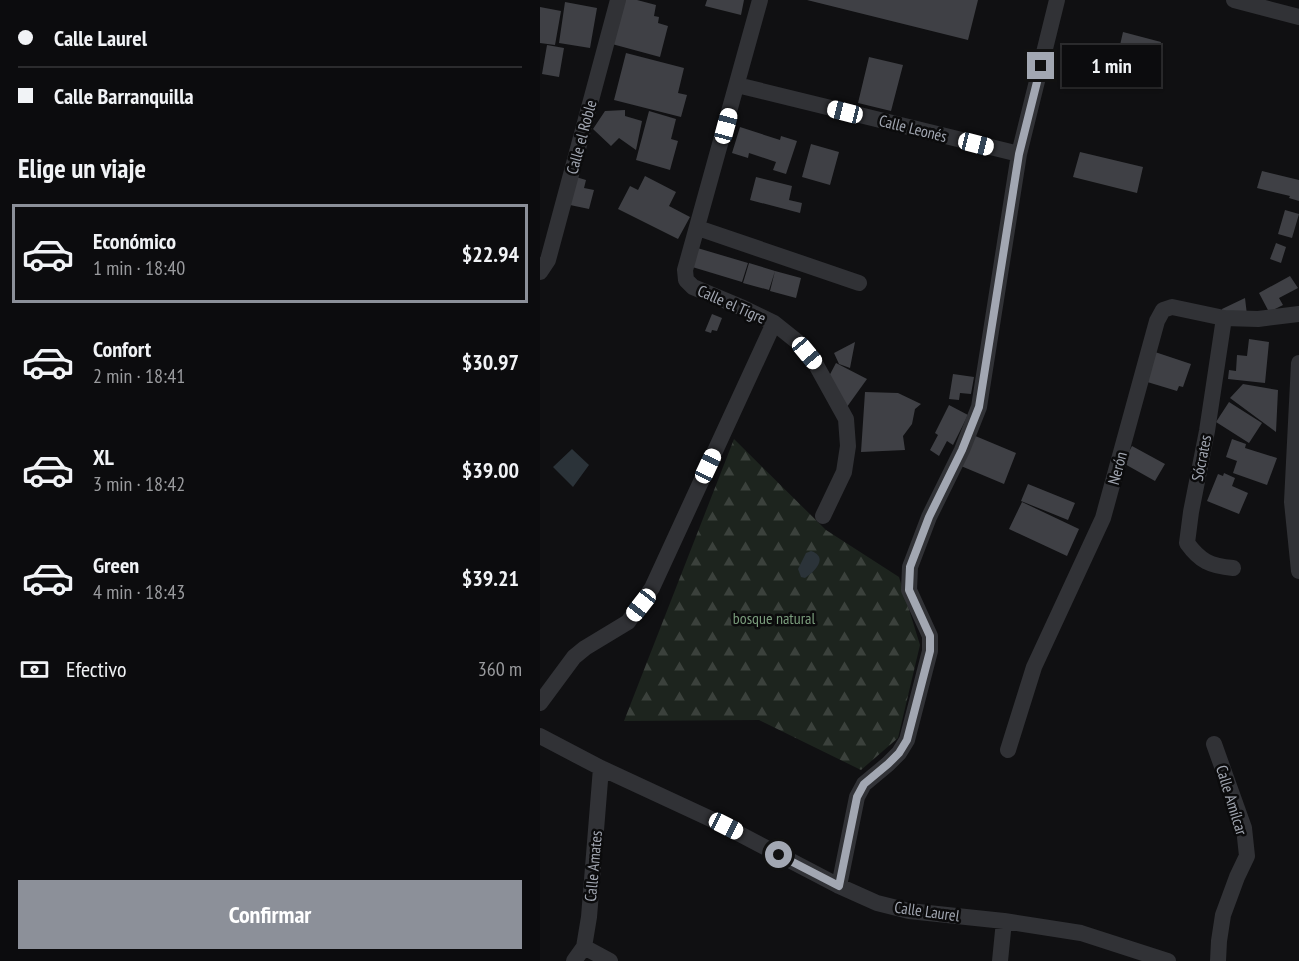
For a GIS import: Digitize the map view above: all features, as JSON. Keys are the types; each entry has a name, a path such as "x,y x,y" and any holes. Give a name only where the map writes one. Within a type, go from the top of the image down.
{"street":[{"name":"Calle el Roble","path":"540,272 548,260 618,0"},
{"name":"Calle el Tigre","path":"760,0 685,270 686,280 693,287 774,323 799,343 815,363 846,419 848,446 844,472 823,516"},
{"path":"839,886 857,797 864,784 899,753 907,740 930,651 930,636 909,590 910,567 929,517 962,450 979,407 1019,154 1058,0"},
{"path":"1234,0 1299,17"},
{"name":"Calle Leonés","path":"737,85 1019,154"},
{"path":"698,228 859,283"},
{"name":"Nerón","path":"1008,750 1034,667 1103,518 1157,321 1163,310 1172,307 1224,318 1258,319 1299,314"},
{"name":"Sócrates","path":"1224,318 1207,431 1186,543 1196,555 1209,564 1233,568"},
{"path":"540,703 574,657 627,622 652,588 774,323"},
{"path":"1299,363 1292,502 1299,571"},
{"name":"Calle Laurel","path":"540,735 601,768 713,820 839,886 877,903 909,911 1004,921 1082,933 1138,956 1168,961"},
{"name":"Calle Amílcar","path":"1214,744 1244,828 1247,856 1223,915 1218,961"},
{"name":"Calle Amates","path":"579,954 589,916 601,768"},
{"path":"1000,961 1004,921"},
{"path":"579,954 610,961"}],"green space":[{"name":"bosque natural","path":"734,439 826,530 899,577 920,645 898,738 861,770 759,720 624,721"}],"shaded area":[{"path":"572,449 589,465 573,487 553,467"},
{"path":"811,551 819,557 820,561 809,575 805,578 801,577 798,569 806,553"}],"building":[{"path":"624,0 637,0 656,5 654,16 659,17 658,23 668,26 660,57 612,44"},
{"path":"707,0 744,0 741,15 705,6"},
{"path":"807,0 978,0 968,40"},
{"path":"565,2 597,8 590,48 559,43"},
{"path":"540,7 561,11 555,45 540,43"},
{"path":"1123,32 1161,42 1155,63 1118,54"},
{"path":"547,45 564,48 559,77 542,74"},
{"path":"626,53 684,68 678,93 687,95 681,117 614,100"},
{"path":"869,57 903,65 891,111 858,103"},
{"path":"625,110 625,116 642,121 636,150 619,138 611,146 593,129 605,111"},
{"path":"649,111 676,119 671,139 678,141 670,170 636,160"},
{"path":"740,127 780,140 781,136 797,141 786,174 773,170 776,162 749,153 748,158 732,153"},
{"path":"811,144 839,152 830,185 802,177"},
{"path":"1080,152 1143,167 1137,193 1073,177"},
{"path":"1262,171 1299,180 1299,201 1289,198 1290,196 1257,188"},
{"path":"645,176 676,192 669,206 690,217 678,239 618,209 630,186 638,190"},
{"path":"576,177 586,180 584,188 594,190 589,209 570,205"},
{"path":"756,177 792,186 789,200 802,203 800,213 750,200"},
{"path":"1285,210 1299,214 1292,238 1278,234"},
{"path":"1276,243 1286,247 1281,263 1270,259"},
{"path":"694,247 748,263 742,282 689,266"},
{"path":"749,263 775,271 769,290 743,283"},
{"path":"775,271 801,278 796,298 770,291"},
{"path":"1290,276 1298,288 1279,298 1283,305 1269,312 1259,293"},
{"path":"1245,298 1247,315 1222,314 1222,309"},
{"path":"712,314 722,318 717,331 712,330 711,333 705,331"},
{"path":"1249,339 1269,342 1265,383 1228,379 1229,370 1236,371 1237,355 1247,356"},
{"path":"855,342 850,368 839,364 834,353"},
{"path":"1152,351 1191,364 1183,387 1179,386 1177,391 1144,381"},
{"path":"836,363 867,379 844,411 827,380"},
{"path":"953,374 974,377 971,394 960,393 959,400 949,399"},
{"path":"1243,384 1278,390 1276,432 1230,398"},
{"path":"865,392 898,393 921,404 915,409 912,424 903,436 905,450 861,452"},
{"path":"1229,402 1262,423 1249,443 1216,422"},
{"path":"949,405 968,415 953,445 947,441 939,456 930,450 938,435 935,433"},
{"path":"973,435 1016,453 1004,484 961,466"},
{"path":"1232,439 1246,444 1245,448 1277,458 1267,485 1233,473 1237,461 1226,457"},
{"path":"1132,446 1165,464 1155,481 1123,463"},
{"path":"1224,473 1235,478 1232,486 1248,493 1239,514 1207,501 1218,474 1223,476"},
{"path":"1028,484 1075,503 1068,520 1021,501"},
{"path":"1022,502 1079,529 1067,556 1009,529"}],"route":[{"path":"779,855 839,886 857,797 864,784 899,753 907,740 930,651 930,636 909,590 910,567 929,517 962,450 979,407 1019,154 1041,66"}]}
